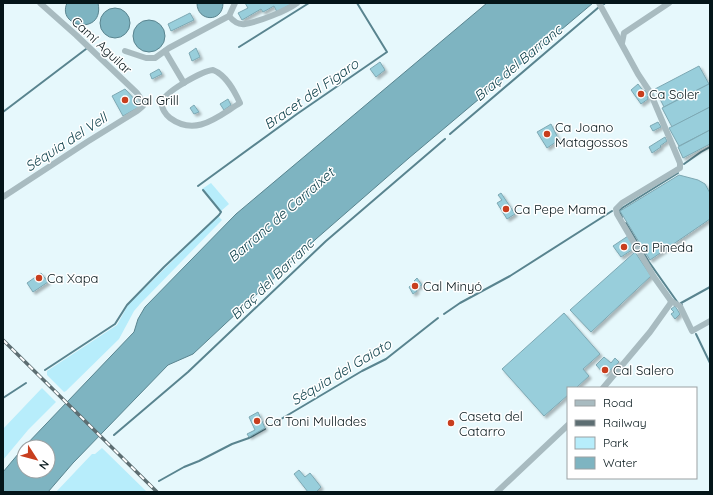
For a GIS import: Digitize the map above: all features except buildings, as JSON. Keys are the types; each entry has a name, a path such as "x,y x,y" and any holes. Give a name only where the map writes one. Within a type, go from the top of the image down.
{"street":[{"name":"Camí Aguilar","path":"3,197 143,106 143,102 137,93 40,3"},
{"path":"124,51 146,58 155,58 165,50 229,16 235,3"},
{"path":"229,16 233,22 244,24 270,16 297,3"},
{"path":"599,3 638,74 650,92 680,163 680,168 622,203 616,209 617,214 654,277 671,301 680,306 692,331 710,321"},
{"path":"617,34 621,35 669,3"},
{"path":"622,43 624,33"},
{"path":"165,50 184,83"},
{"path":"213,70 222,75 240,102 207,123 195,126 182,125 168,118 162,108 162,102 164,97 184,83 207,71 213,70"},
{"path":"604,387 650,332 671,301"},
{"path":"497,492 567,426"}],"green space":[{"path":"211,183 229,204 221,211 202,189"},
{"path":"218,216 222,220 134,311 119,339 64,392 47,375 47,371 117,325 128,305"},
{"path":"42,388 56,402 20,439 16,439 16,444 3,460 3,429"},
{"path":"102,448 147,492 56,492 92,454 95,454"}],"water":[{"path":"67,3 98,3 98,14 95,20 88,24 81,25 74,23 68,18 65,12"},
{"path":"197,3 223,3 222,10 219,14 210,18 201,14"},
{"name":"Barranc de Carraixet","path":"487,3 593,3 409,158 316,239 193,354 168,365 73,463 48,492 3,492 3,472 16,457 16,479 56,479 56,439 32,439 134,332 138,319 145,307 236,214"},
{"path":"115,8 126,12 130,23 126,34 115,38 104,34 100,23 104,12"},
{"path":"149,20 160,25 165,36 160,47 149,52 138,47 133,36 138,25"}],"waterway":[{"name":"Séquia del Vell","path":"239,47 309,3"},
{"name":"Bracet del Figaro","path":"198,186 297,114 387,52 357,3"},
{"name":"Braç del Barranc","path":"450,134 599,7"},
{"path":"3,112 86,49"},
{"name":"Braç del Barranc","path":"114,435 188,372 326,241 445,139"},
{"name":"Séquia del Gaiato","path":"684,164 710,147"},
{"name":"Séquia del Gaiato","path":"622,217 619,211 622,208 678,173"},
{"name":"Bracet del Figaro","path":"45,370 115,324 127,305 164,267 219,215 221,212 203,190"},
{"name":"Séquia del Gaiato","path":"444,314 460,303 510,276 612,211"},
{"path":"626,223 649,262 678,303"},
{"path":"682,305 681,303 710,287"},
{"name":"Séquia del Gaiato","path":"271,425 362,371 386,359 438,318"},
{"path":"696,334 710,363"},
{"name":"Bracet del Figaro","path":"3,398 26,383"},
{"name":"Séquia del Gaiato","path":"159,481 184,467 232,444 249,438 265,429"}],"railway":[{"path":"3,340 157,492"}],"place":[{"name":"Ca Soler","path":"641,94"},
{"name":"Cal Grill","path":"125,100"},
{"name":"Ca Joano Matagossos","path":"547,134"},
{"name":"Ca Pepe Mama","path":"506,209"},
{"name":"Ca Pineda","path":"624,247"},
{"name":"Ca Xapa","path":"39,278"},
{"name":"Cal Minyó","path":"415,286"},
{"name":"Cal Salero","path":"605,370"},
{"name":"Ca Toni Mullades","path":"257,421"},
{"name":"Caseta del Catarro","path":"451,423"}]}
